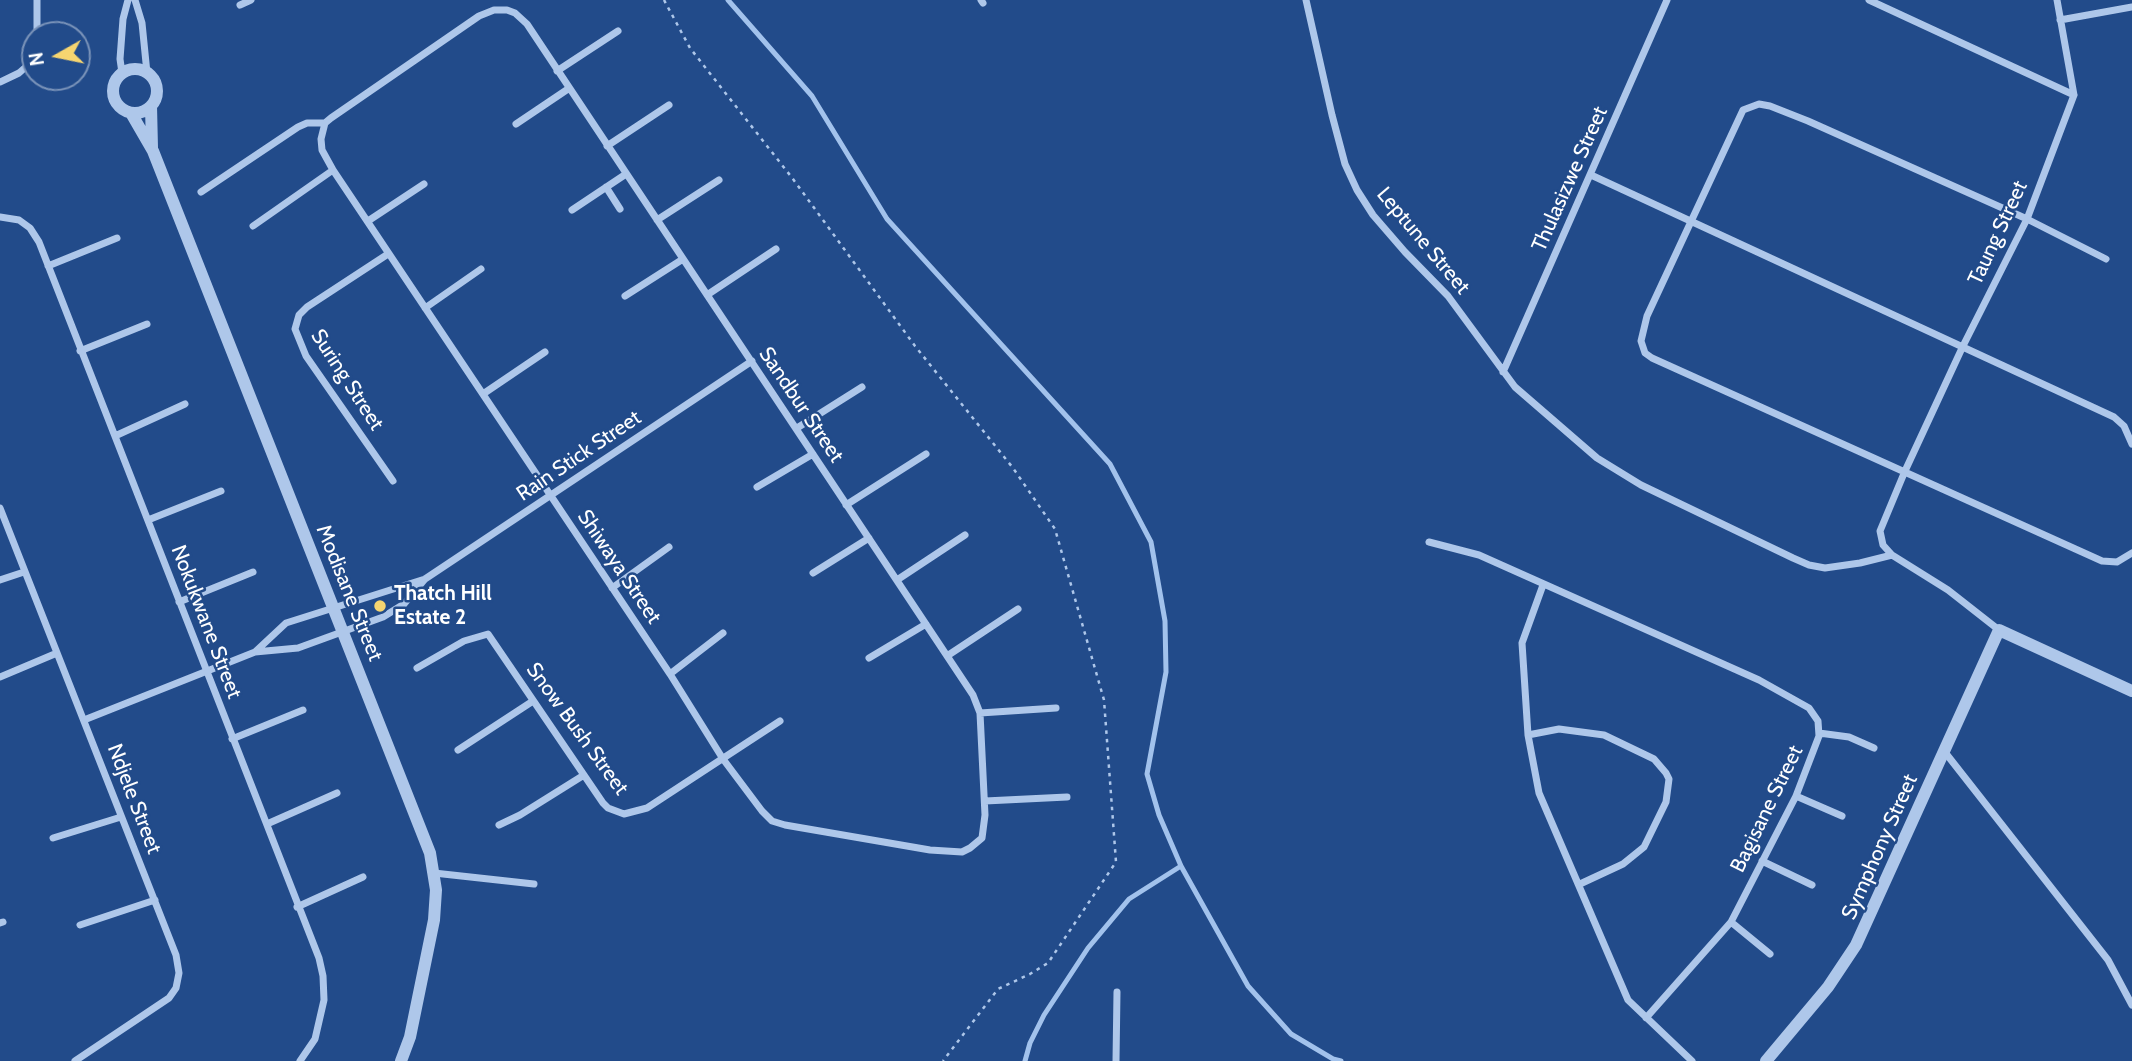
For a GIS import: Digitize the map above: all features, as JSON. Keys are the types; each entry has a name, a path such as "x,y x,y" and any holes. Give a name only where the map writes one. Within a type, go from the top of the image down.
{"street":[{"path":"37,0 37,21"},
{"name":"Modisane Street","path":"128,0 123,19 120,59 122,74 114,84 113,96 120,107 131,113 153,151 231,355 344,631 430,853 434,873 434,920 410,1037 401,1061"},
{"name":"Modisane Street","path":"135,0 142,23 147,73 152,78 157,93 151,106 153,151"},
{"path":"240,5 251,0"},
{"path":"201,191 298,127 307,123 324,126 336,113 473,20 497,10 502,0"},
{"name":"Leptune Street","path":"1306,0 1345,164 1357,190 1373,215 1448,296 1503,372 1529,400 1597,458 1641,485 1809,565 1825,568 1892,555"},
{"name":"Thulasizwe Street","path":"1503,372 1667,0"},
{"path":"1869,0 2074,95"},
{"path":"2057,0 2074,95"},
{"path":"2060,20 2132,8"},
{"name":"Sandbur Street","path":"497,10 507,10 521,17 973,695 980,713 985,801 982,838 961,852"},
{"path":"556,71 618,31"},
{"path":"122,74 134,69 147,73"},
{"path":"0,82 21,71"},
{"path":"516,124 568,89"},
{"name":"Taung Street","path":"1892,555 1883,545 1880,531 1963,346 2027,219 2074,95"},
{"path":"2106,259 2027,219 1808,121 1759,104 1744,110 1691,220 1643,328 1641,341 1645,354 1761,409 2102,561 2117,562 2132,553"},
{"path":"607,146 670,105"},
{"path":"131,113 145,111 151,106"},
{"name":"Shiwaya Street","path":"324,126 322,150 333,170 670,674 723,759 772,821 930,850 961,852"},
{"path":"253,226 333,170"},
{"path":"572,210 626,174"},
{"path":"1591,175 2114,417 2124,426 2132,444"},
{"path":"657,220 719,180"},
{"path":"368,221 424,184"},
{"path":"606,187 620,209"},
{"name":"Nokukwane Street","path":"0,217 19,220 30,228 48,266 318,958 323,976 324,1000 314,1039 300,1061"},
{"path":"48,266 117,237"},
{"path":"707,295 776,249"},
{"name":"Suring Street","path":"388,254 307,307 299,315 295,329 300,345 313,366 393,481"},
{"path":"625,296 683,259"},
{"path":"425,309 481,270"},
{"path":"80,351 147,324"},
{"path":"483,394 545,352"},
{"name":"Rain Stick Street","path":"255,652 286,624 425,579 752,361"},
{"path":"797,428 862,387"},
{"path":"115,436 185,404"},
{"path":"757,487 813,454"},
{"path":"846,505 926,454"},
{"path":"148,520 221,491"},
{"name":"Ndjele Street","path":"0,508 155,900 176,955 179,973 176,988 169,998 75,1061"},
{"path":"897,580 965,535"},
{"path":"813,573 869,538"},
{"name":"Bagisane Street","path":"1429,542 1479,555 1784,694 1810,708 1818,721 1816,749 1796,796 1731,922 1646,1018"},
{"path":"612,588 669,547"},
{"path":"1892,555 1948,590 1999,630 2132,691"},
{"path":"0,580 24,572"},
{"path":"180,602 253,572"},
{"name":"Rain Stick Street","path":"84,720 255,652 298,648 383,617 398,609 425,579"},
{"path":"1543,586 1522,643 1528,735 1539,793 1628,1000 1692,1061"},
{"path":"947,656 1018,608"},
{"path":"869,659 926,624"},
{"name":"Symphony Street","path":"1766,1061 1828,987 1856,945 1999,630"},
{"path":"670,674 723,633"},
{"name":"Snow Bush Street","path":"417,668 464,641 488,634 608,808 624,814 647,808 780,721"},
{"path":"0,677 57,653"},
{"path":"458,750 533,701"},
{"path":"980,713 1056,708"},
{"path":"232,739 303,710"},
{"path":"1528,735 1559,729 1604,736 1654,759 1666,773 1666,802 1644,847 1623,864 1580,884"},
{"path":"1819,733 1849,737 1874,748"},
{"path":"1944,751 2108,960 2132,1005"},
{"path":"499,825 584,775"},
{"path":"267,824 337,793"},
{"path":"1796,796 1842,816"},
{"path":"985,801 1067,797"},
{"path":"53,838 121,817"},
{"path":"1762,861 1812,885"},
{"path":"434,873 534,884"},
{"path":"297,907 363,877"},
{"path":"80,925 155,900"},
{"path":"1731,922 1770,954"},
{"path":"1116,1061 1117,992"}],"waterway":[{"path":"728,0 812,96 887,219 1110,464 1151,542 1165,621 1166,672 1147,774 1159,815 1181,866 1248,986 1291,1034 1341,1061"},
{"path":"1025,1061 1030,1043 1044,1015 1088,948 1129,899 1181,866"}],"place":[{"name":"Thatch Hill Estate 2","path":"380,606"}]}
